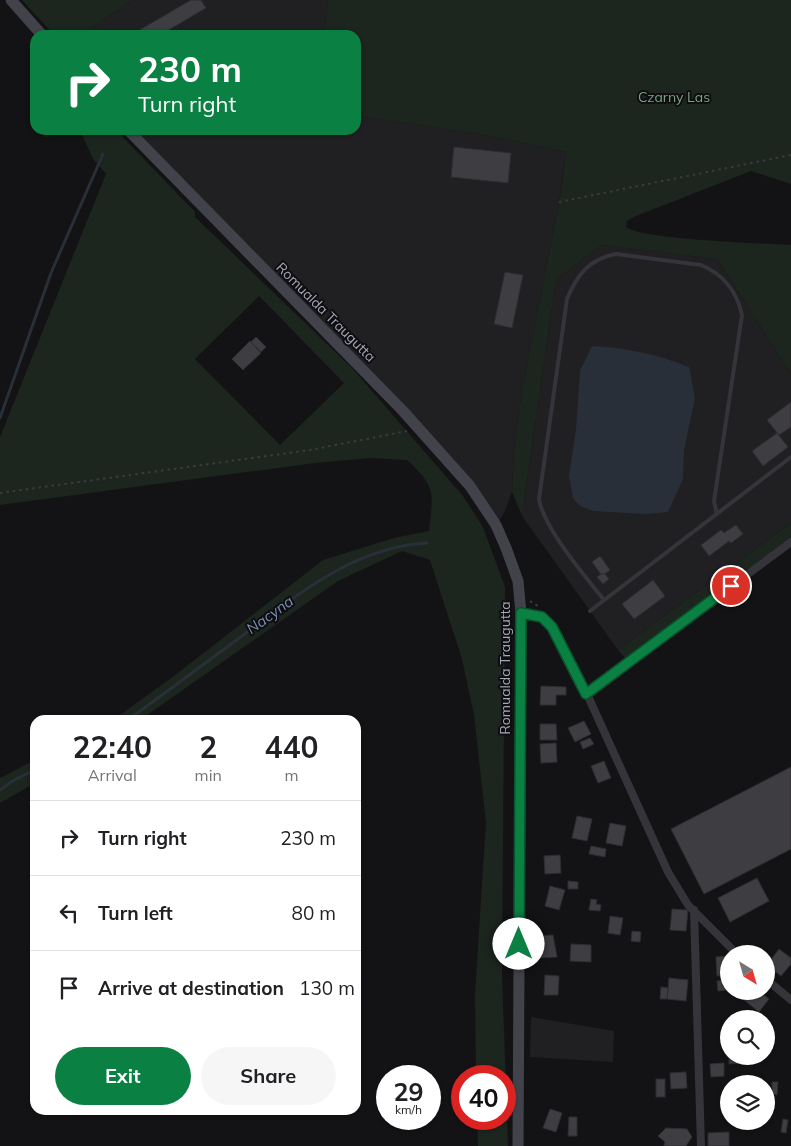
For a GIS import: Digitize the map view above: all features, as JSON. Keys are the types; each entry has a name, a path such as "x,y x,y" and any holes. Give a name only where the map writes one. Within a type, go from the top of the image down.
{"street":[{"path":"11,0 38,30"},
{"name":"Romualda Traugutta","path":"133,135 419,428 470,486 496,525 515,571 521,613 518,1146"},
{"path":"586,694 791,542"},
{"path":"521,613 542,617 552,627 586,694 668,872 694,910 728,945"},
{"path":"694,910 701,1146"},
{"path":"775,987 791,1000"}],"lane":[{"path":"604,600 551,527 542,513 539,499 567,299 578,275 589,264 602,256 616,254 701,265 723,278 739,301 742,316 714,501 717,514"},
{"path":"590,611 791,456"}],"path":[{"path":"559,202 791,156"},
{"path":"0,492 310,450 419,428"}],"shaded area":[{"path":"133,0 328,0 325,30 88,30"},
{"path":"361,116 480,134 566,152 559,202 522,390 514,450 512,492 504,513 496,525 470,486 133,135 361,135"},
{"path":"602,245 717,259 791,374 791,523 618,650 522,516 556,280"},
{"path":"592,346 641,352 689,367 695,398 684,450 683,479 668,512 646,514 593,511 580,506 573,498 569,476 576,430 580,371"},
{"path":"531,1017 614,1031 613,1062 530,1057"}],"green space":[{"path":"22,0 133,0 88,30 49,30"},
{"name":"Czarny Las","path":"328,0 791,0 791,184 751,171 636,216 627,221 626,227 655,235 678,238 791,245 791,374 717,259 602,245 556,280 522,516 512,492 514,450 522,390 560,197 566,152 480,134 361,117 361,30 325,30"},
{"path":"82,135 121,135 195,212 195,217 352,368 463,496 483,527 505,587 502,973 505,1065 476,1065 475,993 486,823 474,715 462,659 430,560 402,551 338,581 147,715 120,715 174,676 323,560 394,538 429,531 432,499 431,492 424,478 407,460 371,458 315,463 0,505 0,437 106,174 93,159","holes":["259,296 344,383 280,445 195,359"]},
{"path":"791,523 791,537 627,660 618,650"},
{"path":"30,763 30,786 0,803 0,778"},
{"path":"477,1130 507,1130 508,1146 478,1146"}],"building":[{"path":"191,0 201,0 206,8 169,30 140,30"},
{"path":"454,147 511,153 508,183 451,177"},
{"path":"505,272 523,275 512,328 494,324"},
{"path":"256,337 266,347 261,352 251,342"},
{"path":"250,341 261,353 243,370 232,359"},
{"path":"791,402 791,427 779,435 767,420"},
{"path":"777,433 788,447 763,466 752,451"},
{"path":"736,525 743,534 731,543 729,541 709,556 701,545 721,530 724,533"},
{"path":"600,556 610,570 602,576 592,562"},
{"path":"605,574 609,579 603,584 597,577"},
{"path":"653,580 665,596 634,619 622,604"},
{"path":"541,686 566,687 566,695 556,695 556,705 540,705"},
{"path":"584,721 591,734 575,742 568,728"},
{"path":"540,724 556,724 557,740 540,740"},
{"path":"590,738 594,744 583,749 580,742"},
{"path":"556,743 557,762 541,763 540,744"},
{"path":"604,761 611,778 598,783 591,766"},
{"path":"791,767 791,849 704,894 671,829"},
{"path":"577,816 592,819 587,841 572,838"},
{"path":"610,823 626,826 622,846 606,843"},
{"path":"591,846 606,849 605,857 589,854"},
{"path":"560,855 561,873 545,874 544,856"},
{"path":"757,878 769,901 730,922 718,898"},
{"path":"568,881 578,882 578,889 568,889"},
{"path":"550,886 565,890 559,910 545,906"},
{"path":"591,899 597,900 596,904 601,905 600,911 589,910"},
{"path":"672,909 688,910 686,931 670,930"},
{"path":"610,916 623,918 620,935 608,933"},
{"path":"632,931 641,932 640,942 631,941"},
{"path":"553,935 557,957 538,958 537,936"},
{"path":"571,944 591,945 591,962 570,961"},
{"path":"779,949 791,958 791,964 781,976 775,971 775,954"},
{"path":"716,957 720,957 720,976 717,976"},
{"path":"545,975 559,976 558,995 544,995"},
{"path":"669,978 688,980 686,1001 667,999"},
{"path":"717,981 720,981 720,991 718,991"},
{"path":"661,987 668,988 667,999 660,999"},
{"path":"744,1000 768,1000 761,1010 757,1010"},
{"path":"710,1064 724,1065 724,1075 711,1077"},
{"path":"686,1072 687,1088 671,1089 670,1073"},
{"path":"656,1079 665,1079 665,1097 656,1097"},
{"path":"775,1082 778,1082 777,1095 775,1095"},
{"path":"550,1109 562,1113 556,1132 543,1128"},
{"path":"569,1117 577,1117 577,1136 568,1136"},
{"path":"783,1119 788,1120 786,1133 781,1132"},
{"path":"666,1128 687,1129 692,1137 686,1146 664,1146 665,1142 658,1136"},
{"path":"729,1132 729,1146 708,1146 708,1133"}],"waterway":[{"path":"0,418 51,273 103,154"},
{"name":"Nacyna","path":"135,715 285,604 328,575 375,553 400,546 427,543"},
{"name":"Nacyna","path":"0,790 14,780 30,772"}],"route":[{"path":"519,944 521,613 542,617 552,627 586,694 731,586"}]}
